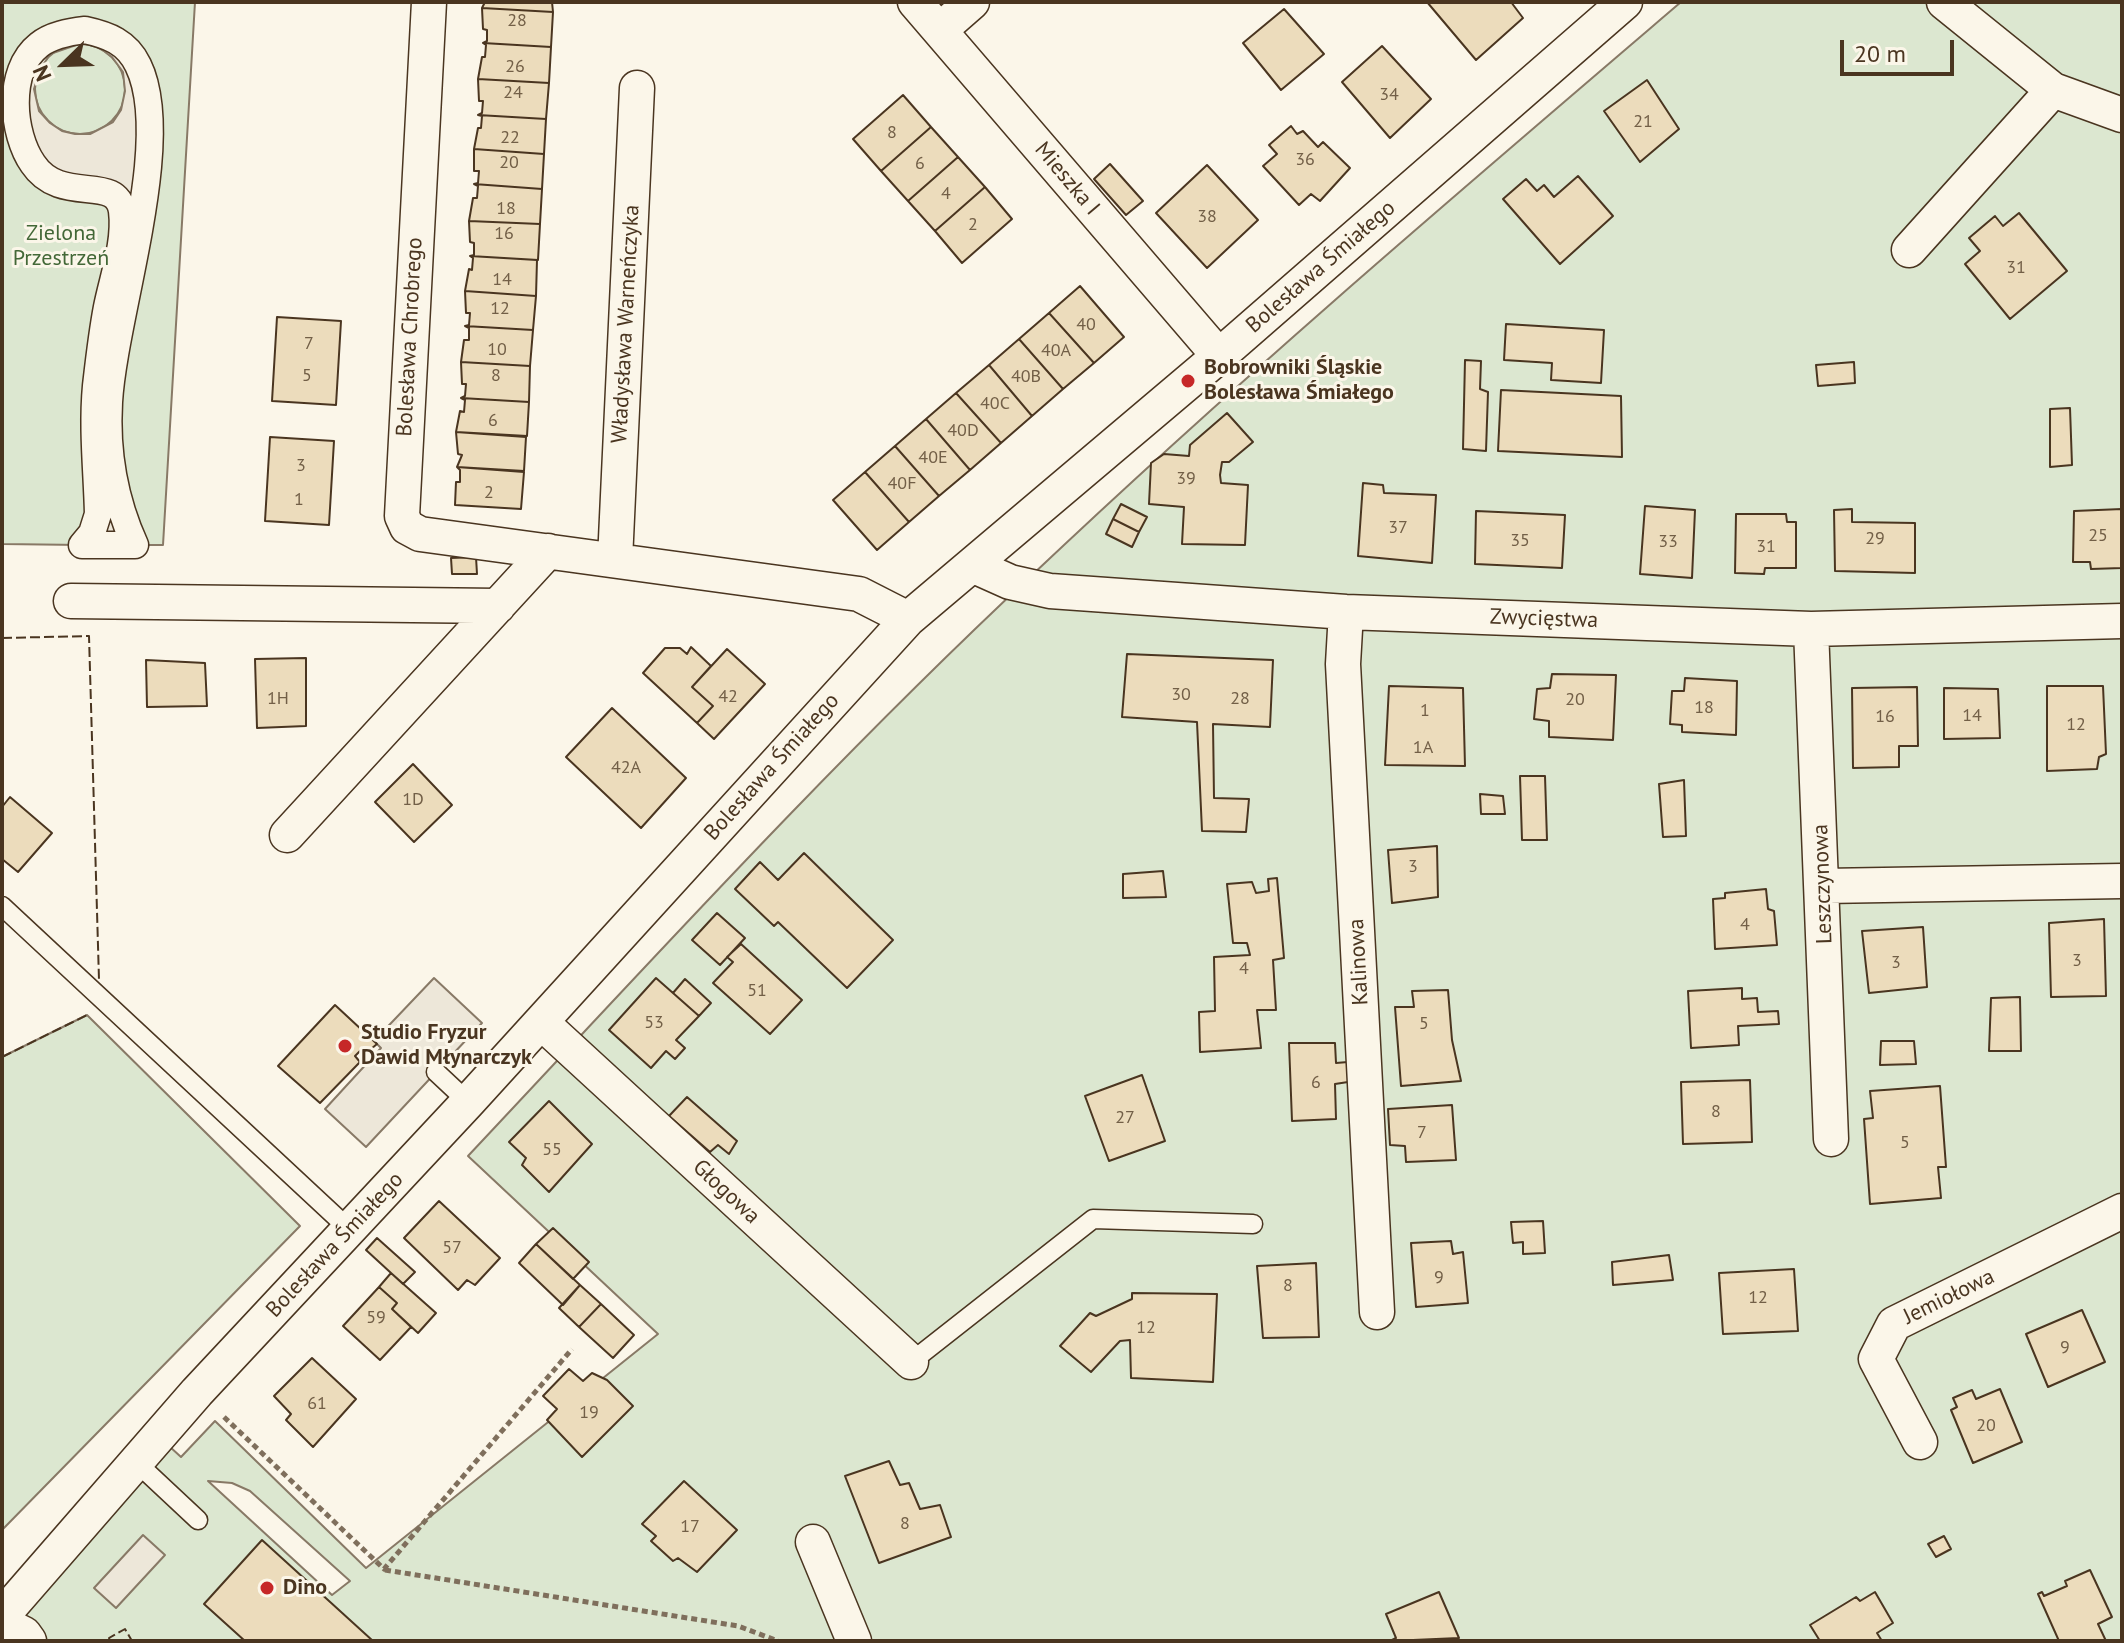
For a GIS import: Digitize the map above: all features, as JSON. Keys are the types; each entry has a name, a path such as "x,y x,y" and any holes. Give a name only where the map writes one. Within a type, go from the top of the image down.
{"street":[{"name":"Bolesława Chrobrego","path":"429,2 402,516 407,527 420,534 859,594 908,619"},
{"name":"Mieszka I","path":"915,2 1219,356"},
{"path":"940,30 972,2"},
{"name":"Bolesława Śmiałego","path":"2,1616 197,1392 468,1102 908,619 1219,356 1625,2"},
{"path":"1944,2 2053,90 2122,115"},
{"path":"85,30 118,40 138,65 149,133 139,227 117,331 109,403 109,458 118,505 135,545 82,545 92,533 98,514 96,387 106,311 120,249 122,212 112,194 100,188 74,190 45,179 23,145 16,92 25,63 39,45 62,34 85,30"},
{"name":"Władysława Warneńczyka","path":"615,560 637,88"},
{"path":"1909,250 2053,90"},
{"path":"287,835 548,551"},
{"name":"Zwycięstwa","path":"972,565 1010,582 1050,591 1346,612 1811,629 2122,621"},
{"path":"71,601 498,606"},
{"name":"Kalinowa","path":"1346,612 1343,664 1377,1312"},
{"name":"Leszczynowa","path":"1811,629 1824,886 1831,1139"},
{"path":"1824,886 2122,881"},
{"name":"Głogowa","path":"541,1022 911,1362"},
{"name":"Jemiołowa","path":"1920,1442 1876,1359 1894,1324 2122,1211"},
{"path":"813,1542 854,1641"},
{"path":"2,1623 24,1634 29,1641"}],"lane":[{"path":"2,906 350,1230"},
{"path":"436,1072 468,1102"},
{"path":"911,1362 1093,1219 1253,1224"},
{"path":"136,1462 198,1520"}],"path":[{"path":"384,1569 572,1349"},
{"path":"197,1392 384,1569 738,1626 778,1641"}],"green space":[{"name":"Zielona Przestrzeń","path":"2,2 195,2 163,545 135,545 118,505 129,52 62,34 16,92 120,203 82,545 2,544"},
{"path":"1681,2 2122,2 2122,1641 2,1641 146,1425 181,1457 215,1421 366,1568 658,1334 468,1156 745,861 958,646 1110,502 1271,357","holes":["208,1481 232,1483 250,1491 350,1581 332,1595"]},
{"path":"71,44 89,44 105,51 118,64 125,80 125,98 118,114 105,127 89,134 71,134 55,127 42,114 35,98 35,80 42,64 55,51"},
{"path":"87,1015 300,1226 2,1530 2,1057"}],"shaded area":[{"path":"101,34 145,91 109,403 135,545 82,545 122,212 32,163 20,77 32,53","holes":["82,43 97,46 112,57 123,72 125,91 121,110 113,122 90,134 62,131 39,111 34,89 40,70 50,54"]},
{"path":"434,978 482,1023 366,1147 325,1109 381,1048 374,1041"},
{"path":"143,1535 165,1555 116,1608 94,1588"}],"building":[{"path":"485,2 552,2 553,12 482,8"},
{"path":"1427,2 1511,2 1523,18 1476,60"},
{"path":"482,8 553,12 551,47 483,43 487,41 487,30 483,29"},
{"path":"1284,9 1324,54 1281,90 1243,43"},
{"path":"483,43 551,47 549,83 478,79 482,57 485,57 486,45"},
{"path":"1382,46 1431,99 1390,138 1342,82"},
{"path":"478,79 549,83 546,119 478,115 482,113 483,101 479,101"},
{"path":"1647,80 1679,129 1640,162 1604,111"},
{"path":"903,95 931,127 881,171 853,139"},
{"path":"478,115 546,119 544,154 474,149 478,128 481,128 482,116"},
{"path":"1291,126 1297,134 1303,131 1318,147 1323,142 1350,168 1320,201 1311,194 1299,205 1263,166 1277,154 1269,145"},
{"path":"931,127 958,157 908,201 881,171"},
{"path":"474,149 544,154 542,189 474,184 478,183 479,171 474,171"},
{"path":"958,157 985,187 935,231 908,201"},
{"path":"1110,164 1143,201 1126,215 1094,179"},
{"path":"1207,165 1258,220 1207,268 1156,213"},
{"path":"1578,176 1613,216 1560,264 1503,199 1526,179 1537,191 1544,185 1554,197"},
{"path":"474,184 542,189 540,224 469,221 473,198 477,198 478,186"},
{"path":"985,187 1012,219 962,263 935,231"},
{"path":"2019,213 2067,271 2010,319 1965,264 1980,251 1969,238 1995,216 2003,226"},
{"path":"469,221 540,224 538,260 470,256 474,255 474,243 470,242"},
{"path":"470,256 537,260 536,296 465,291 469,269 472,270 473,258"},
{"path":"1080,286 1124,337 1094,363 1049,313"},
{"path":"465,291 536,296 533,330 465,326 469,325 470,313 466,313"},
{"path":"1049,313 1094,363 1063,389 1019,339"},
{"path":"277,317 341,321 336,405 272,401"},
{"path":"1506,324 1604,330 1601,383 1551,380 1552,363 1504,360"},
{"path":"465,326 533,330 530,366 461,362 464,340 469,340 469,328"},
{"path":"1019,339 1063,389 1032,416 989,365"},
{"path":"1465,360 1481,361 1480,389 1488,392 1486,451 1463,449"},
{"path":"461,362 530,366 529,402 461,398 465,396 466,384 462,384"},
{"path":"1854,362 1855,383 1818,386 1816,365"},
{"path":"989,365 1032,416 1001,443 956,393"},
{"path":"1501,390 1621,396 1622,457 1498,451"},
{"path":"956,393 1001,443 970,470 926,419"},
{"path":"461,398 529,402 527,436 456,432 460,411 464,412 465,400"},
{"path":"2070,408 2072,465 2050,467 2050,409"},
{"path":"1227,413 1253,442 1229,462 1222,462 1220,475 1221,483 1248,485 1245,545 1182,544 1184,507 1149,504 1151,463 1164,454 1189,456 1190,445"},
{"path":"926,419 970,470 939,496 895,446"},
{"path":"456,432 526,437 524,471 457,467 462,455 458,454"},
{"path":"270,437 334,441 329,525 265,521"},
{"path":"895,446 939,496 909,522 865,472"},
{"path":"457,467 524,472 521,509 455,505 456,482 460,482"},
{"path":"865,472 909,522 877,550 833,500"},
{"path":"1363,483 1383,485 1384,493 1436,495 1432,563 1358,556"},
{"path":"1121,504 1147,517 1139,532 1113,519"},
{"path":"1645,506 1695,510 1692,578 1640,574"},
{"path":"1852,509 1852,522 1915,523 1915,573 1835,571 1834,510"},
{"path":"2122,509 2122,568 2091,569 2090,562 2073,562 2074,511"},
{"path":"1476,511 1565,515 1562,568 1475,564"},
{"path":"1736,514 1786,514 1787,522 1796,522 1796,568 1765,568 1764,574 1735,573"},
{"path":"1113,519 1139,532 1132,547 1106,534"},
{"path":"476,557 477,574 452,574 451,558"},
{"path":"691,647 711,666 692,687 713,706 697,723 643,673 665,648 680,648 687,654"},
{"path":"727,649 765,684 714,739 697,723 713,706 692,687"},
{"path":"1127,654 1273,660 1270,727 1213,724 1214,798 1249,799 1246,832 1202,831 1197,722 1122,717"},
{"path":"306,658 306,726 257,728 255,659"},
{"path":"146,660 205,663 207,706 147,707"},
{"path":"1552,674 1616,675 1613,740 1549,737 1549,721 1534,719 1537,689 1550,688"},
{"path":"1685,678 1737,681 1736,735 1682,732 1682,725 1670,724 1672,691 1684,691"},
{"path":"1389,686 1463,688 1465,766 1385,765"},
{"path":"2047,686 2103,686 2106,754 2099,757 2097,769 2047,771"},
{"path":"1917,687 1918,746 1899,746 1899,767 1853,768 1852,688"},
{"path":"1944,688 1998,689 2000,738 1944,739"},
{"path":"612,708 686,778 641,828 566,757"},
{"path":"413,764 452,805 414,842 375,802"},
{"path":"1520,776 1545,776 1547,840 1522,840"},
{"path":"1684,780 1686,836 1663,837 1659,784"},
{"path":"1480,794 1503,796 1505,814 1481,814"},
{"path":"10,797 52,833 18,872 2,859 2,807"},
{"path":"1437,846 1438,897 1392,903 1388,850"},
{"path":"804,853 893,940 847,988 778,922 774,926 735,889 760,862 778,880"},
{"path":"1163,871 1166,897 1123,898 1123,874"},
{"path":"1277,878 1284,958 1273,960 1276,1010 1257,1010 1261,1048 1200,1052 1199,1012 1215,1011 1214,957 1250,955 1247,943 1233,943 1227,884 1252,882 1256,893 1269,891 1268,879"},
{"path":"1766,889 1768,909 1774,911 1777,945 1715,949 1713,899 1725,898 1725,893"},
{"path":"717,913 745,938 720,965 692,940"},
{"path":"2104,919 2106,996 2051,997 2049,923"},
{"path":"1923,927 1927,987 1869,993 1862,931"},
{"path":"741,944 802,1000 770,1034 713,983 733,962 727,957"},
{"path":"656,978 699,1016 676,1040 685,1048 675,1059 666,1051 651,1068 609,1030"},
{"path":"685,979 711,1003 699,1016 673,993"},
{"path":"1742,988 1742,999 1757,998 1758,1012 1778,1011 1779,1024 1738,1026 1739,1045 1691,1048 1688,991"},
{"path":"1448,990 1452,1040 1461,1081 1401,1086 1395,1007 1414,1007 1412,991"},
{"path":"2020,997 2021,1051 1989,1051 1991,998"},
{"path":"335,1005 377,1044 365,1054 361,1050 355,1056 360,1062 320,1103 278,1066"},
{"path":"1881,1041 1914,1041 1916,1064 1880,1065"},
{"path":"1289,1043 1335,1043 1336,1063 1348,1062 1348,1082 1335,1084 1336,1119 1292,1121"},
{"path":"1142,1075 1165,1141 1109,1161 1085,1096"},
{"path":"1750,1080 1752,1142 1683,1144 1681,1082"},
{"path":"1940,1086 1946,1167 1938,1167 1941,1198 1870,1204 1864,1119 1873,1118 1870,1091"},
{"path":"687,1097 737,1141 729,1154 718,1145 710,1152 669,1116"},
{"path":"549,1101 592,1144 549,1192 522,1165 526,1158 509,1142"},
{"path":"1452,1105 1456,1160 1406,1162 1405,1146 1390,1145 1388,1109"},
{"path":"439,1201 500,1258 475,1285 467,1280 458,1290 404,1238"},
{"path":"1543,1221 1545,1253 1523,1254 1523,1242 1513,1243 1511,1222"},
{"path":"553,1228 589,1262 573,1279 536,1244"},
{"path":"377,1238 415,1272 403,1284 366,1250"},
{"path":"1451,1241 1453,1254 1463,1252 1468,1303 1416,1307 1411,1243"},
{"path":"536,1244 580,1285 563,1305 519,1263"},
{"path":"1669,1255 1673,1280 1613,1285 1612,1262"},
{"path":"1316,1263 1319,1337 1263,1338 1257,1266"},
{"path":"1794,1269 1798,1331 1723,1334 1719,1273"},
{"path":"391,1273 436,1313 418,1333 392,1309 397,1303 379,1287"},
{"path":"580,1285 601,1304 579,1327 559,1308"},
{"path":"379,1287 397,1303 392,1309 411,1327 380,1360 343,1326"},
{"path":"1132,1293 1217,1294 1213,1382 1131,1378 1130,1340 1120,1341 1091,1372 1060,1346 1090,1313 1096,1316 1132,1299"},
{"path":"601,1304 634,1335 613,1358 579,1327"},
{"path":"2082,1310 2105,1362 2048,1387 2026,1334"},
{"path":"312,1358 356,1399 313,1447 286,1420 291,1414 274,1396"},
{"path":"569,1369 583,1381 592,1373 607,1380 633,1406 582,1457 547,1420 557,1409 543,1396"},
{"path":"2000,1389 2022,1442 1973,1463 1951,1410 1957,1407 1953,1398 1972,1390 1976,1399"},
{"path":"889,1461 900,1485 909,1483 920,1509 940,1505 951,1537 879,1563 845,1476"},
{"path":"684,1481 737,1530 697,1572 678,1558 673,1561 651,1541 656,1536 642,1524"},
{"path":"1944,1536 1951,1549 1936,1557 1928,1544"},
{"name":"Dino","path":"262,1540 373,1641 245,1641 204,1604"},
{"path":"2090,1570 2112,1617 2098,1624 2106,1641 2059,1641 2038,1594 2042,1592 2044,1596 2067,1586 2065,1581"},
{"path":"1439,1592 1459,1638 1390,1641 1396,1638 1386,1614"},
{"path":"1875,1592 1893,1623 1877,1633 1882,1641 1820,1641 1810,1625 1856,1597 1860,1601"}],"fence":[{"path":"2,638 89,636 99,980"},
{"path":"2,1057 87,1015"},
{"path":"110,1641 109,1638 125,1629 132,1641"}],"place":[{"name":"Bobrowniki Śląskie Bolesława Śmiałego","path":"1188,381"},
{"name":"Studio Fryzur Dawid Młynarczyk","path":"345,1046"},
{"name":"Dino","path":"267,1588"}]}
